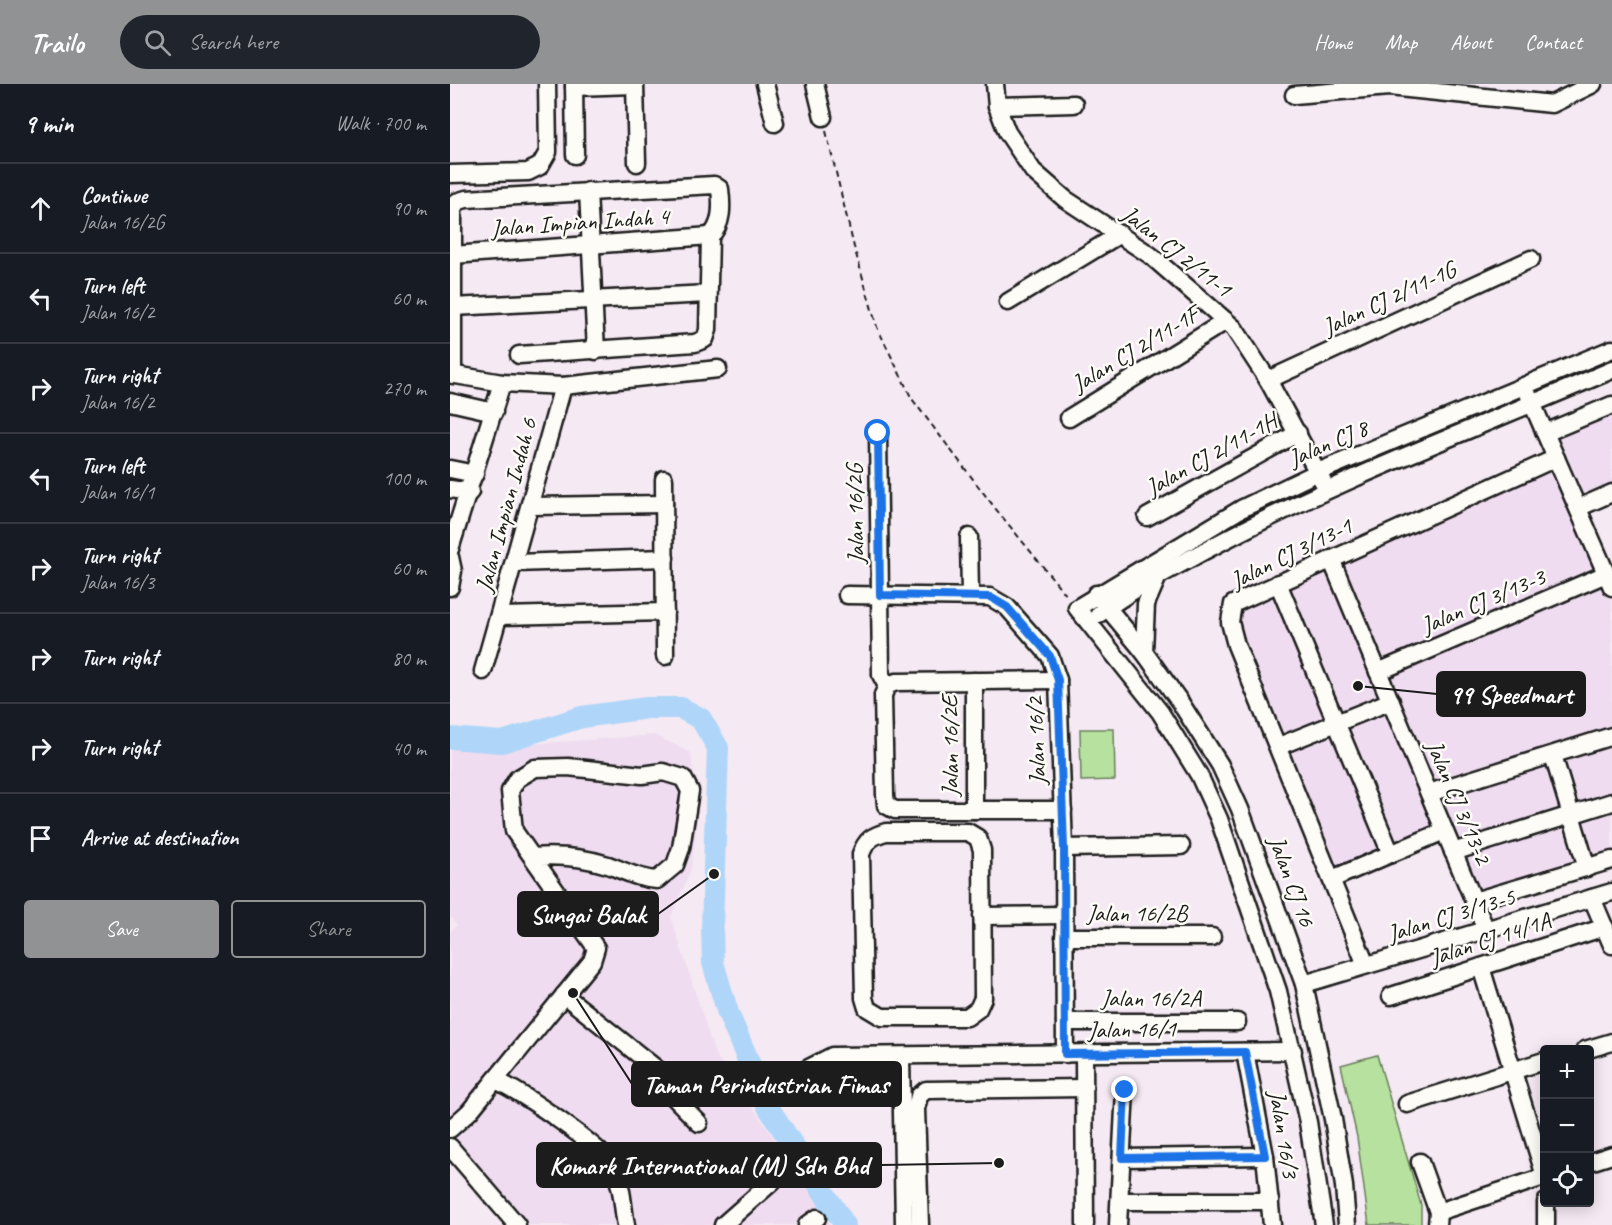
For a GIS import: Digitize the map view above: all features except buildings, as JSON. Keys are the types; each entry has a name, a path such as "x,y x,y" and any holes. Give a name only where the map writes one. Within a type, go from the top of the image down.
{"street":[{"path":"450,174 528,171 540,166 548,152 547,84"},
{"path":"575,155 574,85 635,84 637,163"},
{"path":"765,84 775,123"},
{"path":"815,84 823,117"},
{"name":"Jalan CJ 2/11-1","path":"995,84 997,106 1007,132 1033,171 1065,199 1150,255 1234,328 1268,380 1327,490"},
{"path":"1294,94 1389,87 1552,104 1593,84"},
{"path":"997,106 1074,104"},
{"path":"519,355 695,343 705,339 708,330 710,236 717,230 720,222 720,189 714,185 466,199 456,202 453,210 451,375 502,383 563,386 718,369"},
{"path":"588,191 596,351"},
{"path":"1008,302 1120,234"},
{"name":"Jalan Impian Indah 4","path":"453,255 710,236"},
{"name":"Jalan CJ 2/11-1G","path":"1268,380 1531,259"},
{"path":"453,307 708,294"},
{"name":"Jalan CJ 2/11-1F","path":"1069,417 1226,321"},
{"name":"Jalan CJ 8","path":"1077,608 1096,594 1240,508 1318,472 1612,349"},
{"name":"Jalan CJ 8","path":"1089,622 1158,576 1248,527 1327,490 1612,370"},
{"path":"450,549 470,492 502,383"},
{"name":"Jalan Impian Indah 6","path":"483,671 501,616 563,386"},
{"path":"1525,387 1609,581"},
{"path":"450,402 494,412"},
{"path":"1545,433 1612,405"},
{"name":"Jalan 16/2G","path":"878,433 881,675 891,684 884,695 886,805 894,810 974,810"},
{"name":"Jalan CJ 2/11-1H","path":"1147,517 1298,433"},
{"name":"Jalan CJ 3/13-1","path":"1366,965 1279,746 1236,645 1230,622 1233,604 1556,458"},
{"path":"450,469 475,474"},
{"path":"664,479 665,656"},
{"path":"450,489 470,492"},
{"path":"1578,508 1611,496"},
{"path":"531,506 664,504"},
{"path":"969,537 970,595"},
{"path":"450,557 453,571 450,587"},
{"path":"515,563 664,558"},
{"name":"Jalan CJ 3/13-2","path":"1331,560 1486,930"},
{"path":"1144,652 1146,604 1158,576"},
{"name":"Jalan CJ 3/13-3","path":"1378,672 1609,581"},
{"path":"1278,583 1391,854"},
{"name":"Jalan CJ 16","path":"1096,594 1144,652 1180,702 1220,765 1240,809 1304,984 1333,1119 1344,1186 1347,1225"},
{"name":"Jalan 16/2","path":"847,595 990,597 1007,607 1050,656 1058,680 1063,810 1065,1054"},
{"name":"Jalan CJ 16","path":"1077,608 1160,712 1199,775 1219,819 1274,980 1293,1051 1308,1122 1323,1225"},
{"path":"501,616 665,612"},
{"path":"891,684 1058,680"},
{"name":"Jalan 16/2E","path":"974,681 974,810"},
{"path":"1279,746 1390,701"},
{"path":"1429,793 1612,736"},
{"path":"1553,754 1587,868"},
{"path":"450,1129 469,1112 592,961 596,948 514,831 510,791 518,779 535,768 568,767 642,775 663,772 683,778 690,791 681,848 675,865 657,880 642,879 607,865 563,855 533,856"},
{"path":"1453,852 1612,802"},
{"path":"974,810 1063,810"},
{"path":"1332,879 1444,831"},
{"path":"886,832 969,832 978,838 982,850 982,916 983,998 978,1009 968,1017 882,1017 867,1008 864,998 861,854 865,843 873,836 886,832"},
{"path":"1064,848 1181,846"},
{"name":"Jalan CJ 3/13-5","path":"1474,901 1612,860"},
{"name":"Jalan CJ 3/13-5","path":"1304,984 1612,892"},
{"path":"1592,898 1612,945"},
{"path":"982,916 1063,915"},
{"name":"Jalan CJ 14/1A","path":"1390,996 1605,927"},
{"name":"Jalan 16/2B","path":"1064,937 1212,937"},
{"path":"1481,967 1540,1158"},
{"path":"564,995 658,1070 668,1091 699,1123"},
{"name":"Jalan 16/2A","path":"1065,1022 1237,1022"},
{"path":"1594,1047 1612,1042"},
{"name":"Jalan 16/1","path":"799,1073 832,1056 1293,1051"},
{"name":"Jalan 16/3","path":"1245,1052 1265,1156 1272,1225"},
{"path":"1084,1054 1085,1225"},
{"path":"901,1056 904,1225"},
{"path":"1407,1104 1540,1063"},
{"path":"495,1080 519,1092 612,1164 622,1186 626,1225"},
{"path":"920,1225 916,1108 919,1096 926,1090 1084,1088"},
{"path":"1118,1225 1125,1090"},
{"path":"450,1147 518,1225"},
{"path":"1594,1161 1612,1155"},
{"path":"1122,1158 1265,1156"},
{"path":"1420,1162 1438,1219 1540,1179"},
{"path":"723,1225 782,1173"},
{"path":"1120,1201 1270,1201"},
{"path":"1546,1207 1546,1225"}],"path":[{"path":"823,117 854,247 877,327 912,399 995,508 1077,608"}],"shaded area":[{"path":"1612,414 1612,483 1584,495 1558,436"},
{"path":"1553,465 1612,601 1612,855 1477,895 1447,826 1335,875 1235,622 1237,607"},
{"path":"655,735 691,753 697,823 691,869 671,917 715,1054 814,1195 830,1225 510,1225 450,1153 450,932 457,925 450,916 450,750"}],"green space":[{"path":"1080,729 1114,729 1115,780 1081,781"},
{"path":"1377,1055 1421,1205 1421,1225 1369,1225 1357,1137 1341,1065"}],"waterway":[{"path":"450,738 502,742 582,717 647,708 681,708 701,719 718,748 712,928 713,963 728,1013 768,1107 845,1225"}],"place":[{"name":"99 Speedmart","path":"1358,686"},
{"name":"Sungai Balak","path":"714,874"},
{"name":"Taman Perindustrian Fimas","path":"573,993"},
{"name":"Komark International (M) Sdn Bhd","path":"999,1163"}],"route":[{"path":"878,433 880,595 990,597 1007,607 1050,656 1058,680 1064,848 1065,1054 1245,1052 1265,1156 1122,1158 1125,1090"}]}
